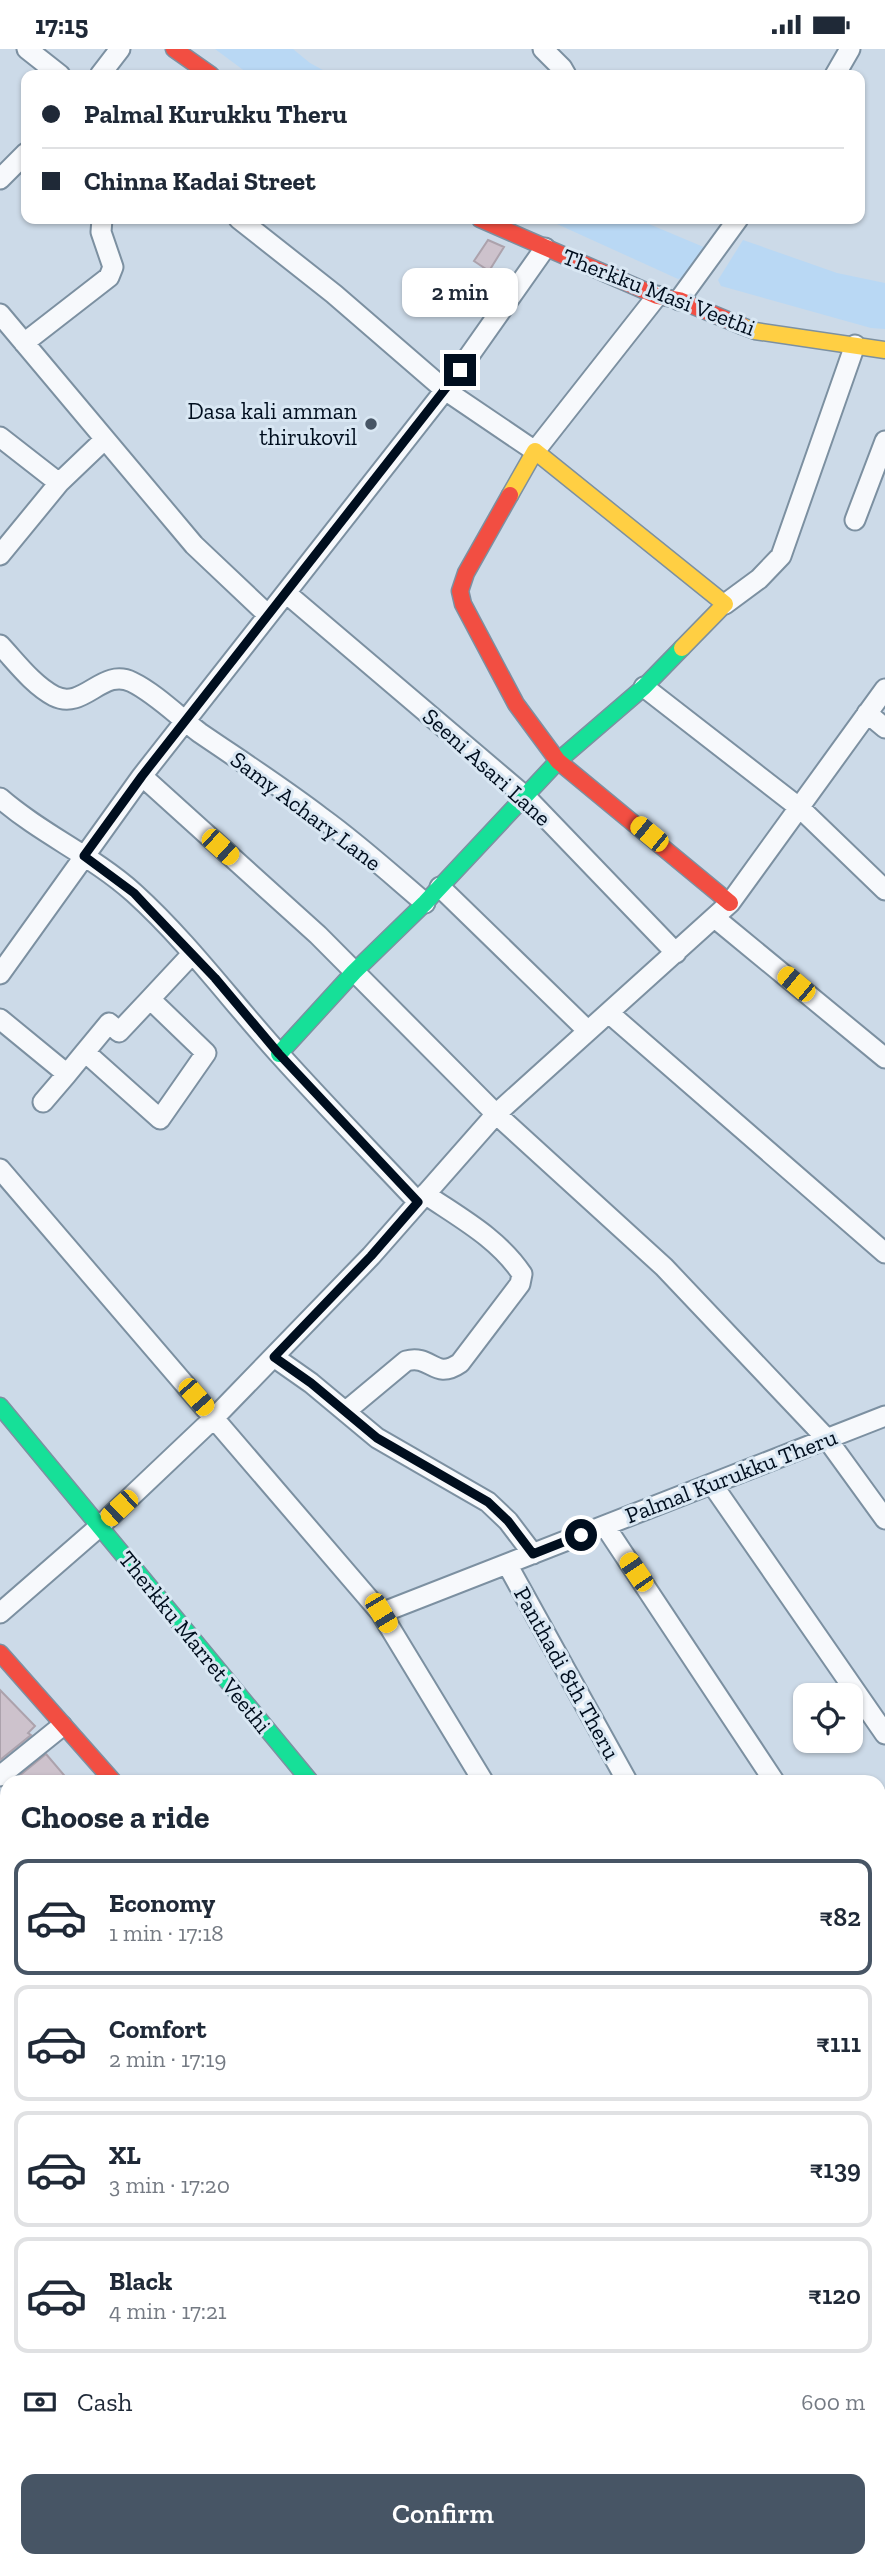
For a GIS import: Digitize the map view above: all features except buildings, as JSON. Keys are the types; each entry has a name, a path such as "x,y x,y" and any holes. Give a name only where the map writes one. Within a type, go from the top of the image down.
{"street":[{"path":"27,49 54,70"},
{"path":"104,70 120,49"},
{"path":"174,49 195,55 207,70"},
{"path":"543,49 563,70"},
{"path":"838,70 850,49"},
{"path":"0,179 21,158"},
{"path":"24,343 109,277 113,268 101,232 102,224"},
{"path":"245,224 334,294 445,390 535,451 725,604"},
{"name":"Therkku Masi Veethi","path":"509,224 545,248 657,296 679,300 755,331 885,350"},
{"path":"679,300 734,224"},
{"path":"0,974 142,776 445,390 545,248"},
{"path":"657,296 535,451 466,573 460,591 463,604 516,704 558,761 730,903"},
{"path":"0,314 194,545 268,615"},
{"path":"279,1054 354,972 440,887 558,761 644,687 725,604 759,579 782,556 855,345"},
{"path":"0,437 59,483"},
{"path":"0,555 59,483 104,440"},
{"path":"855,520 885,441"},
{"name":"Seeni Asari Lane","path":"286,593 526,797 676,953"},
{"name":"Samy Achary Lane","path":"0,645 33,680 53,695 68,700 81,697 108,680 127,680 134,683 185,722 324,818 425,902"},
{"path":"644,687 801,809 885,890"},
{"path":"0,1613 100,1526 214,1418 371,1256 496,1114 730,903 801,809 885,689"},
{"path":"867,713 885,728"},
{"path":"142,776 318,935 496,1114 664,1266 827,1439 885,1519"},
{"path":"0,798 22,817 84,856 134,893 192,954 279,1054 422,1198 495,1242 508,1254 522,1274 520,1284 460,1363 443,1371 415,1359 406,1361 346,1411"},
{"path":"440,887 588,1031"},
{"path":"715,918 885,1058"},
{"path":"43,1102 109,1023 119,1032 192,954"},
{"path":"85,1052 160,1119 206,1053 150,999"},
{"path":"609,1013 885,1253"},
{"path":"0,1019 67,1074"},
{"path":"0,1169 381,1613 479,1775"},
{"path":"274,1357 377,1438 488,1502 508,1521 533,1554"},
{"name":"Therkku Marret Veethi","path":"0,1406 305,1775"},
{"name":"Palmal Kurukku Theru","path":"381,1613 885,1416"},
{"path":"712,1484 885,1734"},
{"path":"605,1526 770,1775"},
{"name":"Panthadi 8th Theru","path":"507,1564 624,1775"},
{"path":"0,1653 107,1775"},
{"path":"1,1775 62,1726"}],"shaded area":[{"path":"215,49 293,49 323,70 243,70"},
{"path":"557,224 649,224 706,248 688,276 678,279"},
{"path":"743,240 837,273 885,283 885,329 871,328 721,286 718,280"}],"traffic: fast":[{"path":"279,1054 354,972 425,903 558,761 644,687 682,648"},
{"path":"0,1406 305,1775"}],"traffic: slow":[{"path":"742,326 755,331 885,350"},
{"path":"510,495 535,451 725,604 682,648"}],"traffic: jam":[{"path":"174,49 204,70"},
{"path":"491,224 657,296 679,300 742,326"},
{"path":"510,495 466,573 460,591 463,604 516,704 558,761 730,903"},
{"path":"0,1653 108,1775"}],"place":[{"name":"Dasa kali amman thirukovil","path":"371,424"}],"route":[{"path":"460,370 142,776 84,856 134,893 215,978 279,1054 418,1202 371,1256 274,1357 311,1383 377,1438 437,1470 488,1502 508,1521 533,1554 581,1535"}]}
